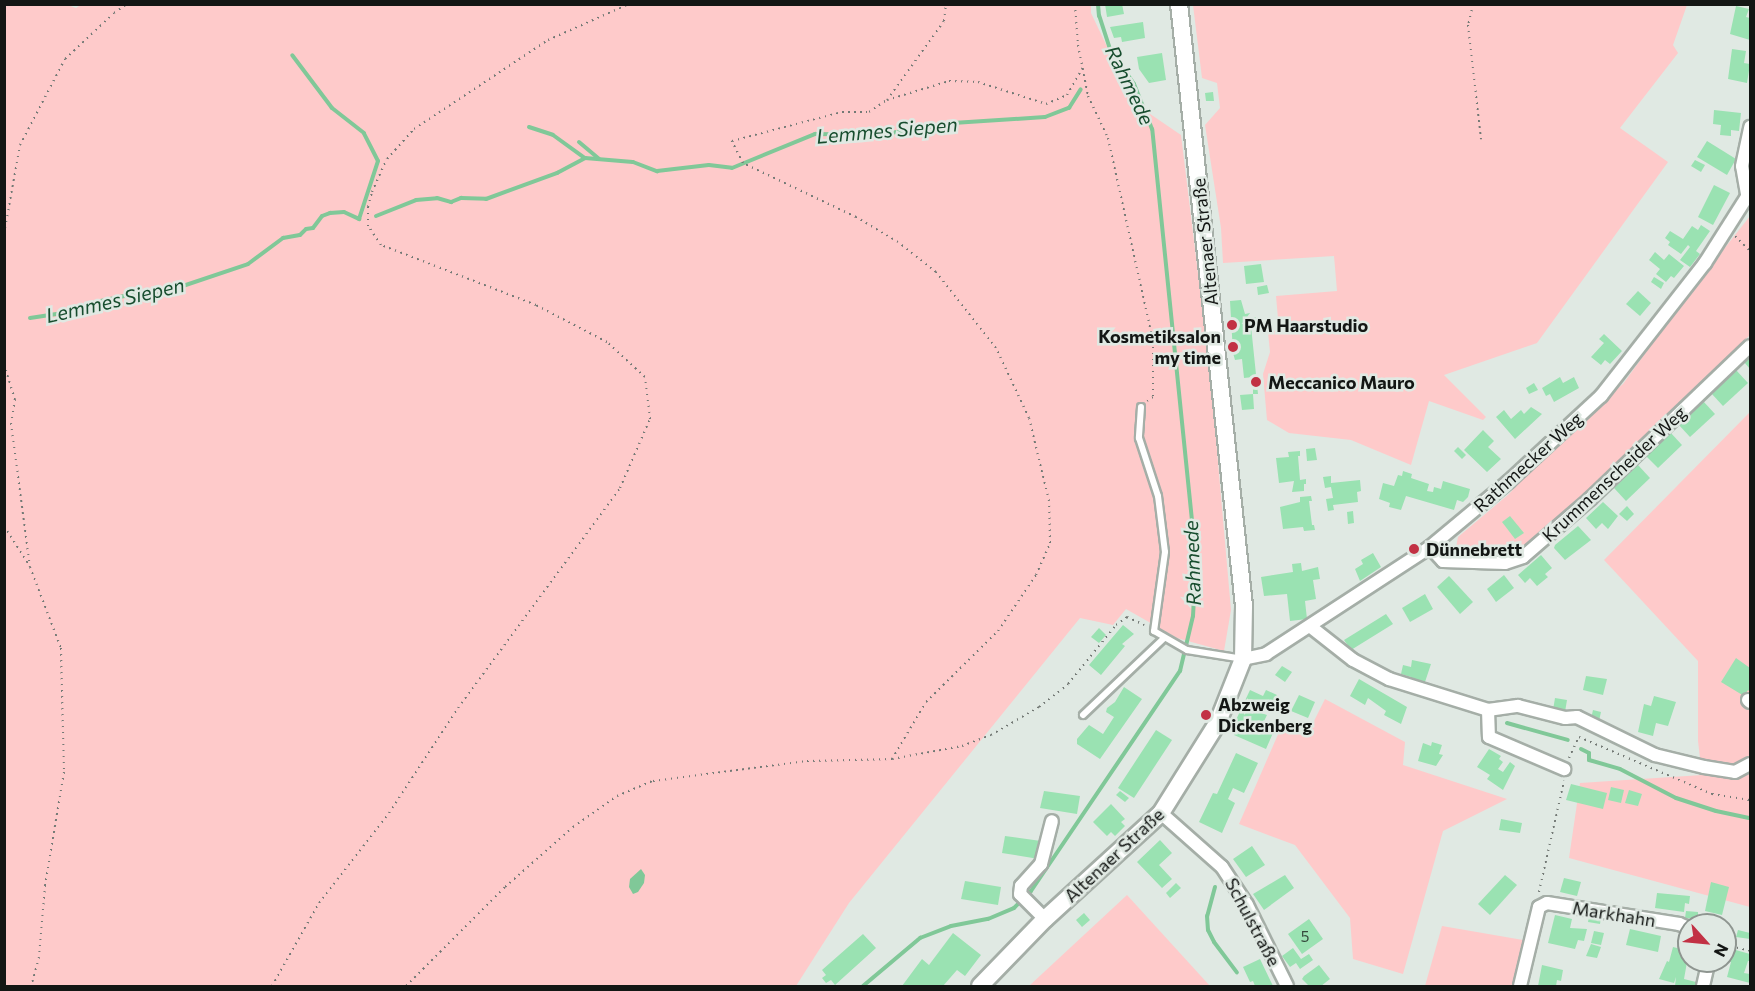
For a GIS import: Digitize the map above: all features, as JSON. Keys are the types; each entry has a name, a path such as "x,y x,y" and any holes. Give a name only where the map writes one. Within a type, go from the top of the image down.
{"main road":[{"name":"Altenaer Straße","path":"980,987 1045,920 1161,813 1218,722 1244,659 1244,606 1179,4"}],"street":[{"path":"1749,193 1742,166 1750,127"},
{"name":"Rathmecker Weg","path":"1244,659 1266,654 1311,627 1430,547 1508,482 1601,396 1705,263 1749,193"},
{"name":"Krummenscheider Weg","path":"1430,547 1443,561 1505,563 1522,557 1590,500 1750,346"},
{"path":"1311,627 1353,660 1389,679 1488,710 1518,705 1565,718 1577,717 1655,755 1704,768 1735,772 1750,765"},
{"path":"1488,710 1490,737 1564,770"},
{"name":"Schulstraße","path":"1161,813 1222,867 1247,905 1287,987"},
{"path":"1045,920 1024,899 1021,886 1041,864 1052,821"},
{"name":"Markhahn","path":"1539,907 1547,903 1677,924"},
{"path":"1520,987 1539,907"}],"lane":[{"path":"1141,407 1139,438 1158,496 1165,552 1154,630 1187,650 1244,659"},
{"path":"1083,715 1164,638"}],"path":[{"path":"4,234 20,145 65,59 114,13 127,4"},
{"path":"272,987 319,903 389,813 458,708 620,488 650,419 645,377 607,342 536,305 381,245 368,225 372,192 387,159 414,129 548,40 629,4"},
{"path":"887,100 944,21 946,4"},
{"path":"1075,4 1078,45 1088,96 1108,138 1153,341 1153,397 1141,407"},
{"path":"1473,4 1468,25 1481,139"},
{"path":"892,759 926,702 998,631 1036,575 1050,543 1049,501 1029,418 996,348 936,272 898,242 856,218 743,163 732,141 842,112 869,112 887,100 949,81 978,82 1046,104 1067,94 1083,67"},
{"path":"1727,228 1750,251"},
{"path":"4,364 15,399 11,423 30,567"},
{"path":"4,526 30,567 61,648 64,772 45,885 39,957 31,987"},
{"path":"406,987 505,886 573,827 617,796 653,781 700,777 807,761 892,759 962,746 991,735 1039,707 1068,684 1116,625 1127,617 1154,630"},
{"path":"1539,907 1539,894 1564,789 1564,770 1579,737 1712,794 1750,800"}],"shaded area":[{"path":"65,4 76,8 82,4 1091,5 1091,13 1134,103 1181,135 1210,372 1231,610 1224,651 1177,638 1126,609 1113,625 1080,618 849,903 796,986 5,986 5,5"},
{"path":"1193,5 1687,5 1673,45 1678,53 1620,128 1668,162 1537,343 1444,375 1486,417 1483,420 1429,401 1411,465 1351,440 1289,433 1267,420 1263,374 1270,352 1268,332 1279,330 1276,296 1337,291 1334,256 1223,263 1221,228 1205,125 1220,108 1217,83 1202,78"},
{"path":"1750,216 1750,335 1585,493 1521,549 1508,556 1496,557 1496,547 1466,546 1465,557 1455,552 1458,537 1509,494 1566,431 1623,384 1683,301"},
{"path":"1750,412 1750,907 1569,858 1580,783 1702,775 1698,741 1698,661 1604,560"},
{"path":"1325,699 1405,742 1403,765 1507,799 1443,831 1403,974 1353,959 1350,918 1295,845 1239,824 1283,723 1307,735"},
{"path":"641,869 645,875 644,883 638,892 633,894 629,887 630,879"},
{"path":"1127,895 1210,986 1029,986"},
{"path":"1442,926 1523,940 1513,986 1425,986"}],"building":[{"path":"1105,4 1122,4 1124,14 1107,17"},
{"path":"1736,6 1749,9 1746,17 1750,18 1750,40 1730,34"},
{"path":"1143,22 1145,38 1122,42 1121,37 1114,38 1110,27"},
{"path":"1732,49 1746,51 1744,63 1750,64 1747,83 1728,79"},
{"path":"1162,53 1166,80 1149,83 1139,69 1137,57"},
{"path":"1213,92 1214,101 1206,101 1205,93"},
{"path":"1714,110 1741,113 1739,131 1731,130 1731,136 1720,135 1721,125 1713,124"},
{"path":"1707,141 1736,159 1727,175 1697,157"},
{"path":"1695,160 1705,165 1701,172 1691,166"},
{"path":"1714,185 1730,193 1713,225 1698,217"},
{"path":"1701,225 1710,231 1696,251 1700,254 1690,267 1680,260 1690,247 1688,245 1681,254 1668,245 1670,242 1665,238 1670,231 1683,239 1692,226 1698,230"},
{"path":"1655,252 1664,260 1669,254 1684,266 1674,278 1671,276 1666,282 1656,274 1660,269 1649,260"},
{"path":"1261,264 1264,282 1246,284 1244,266"},
{"path":"1654,277 1664,283 1661,289 1651,282"},
{"path":"1267,285 1269,293 1258,295 1257,287"},
{"path":"1638,291 1651,303 1640,316 1626,304"},
{"path":"1241,300 1245,314 1250,313 1250,318 1257,317 1258,325 1251,326 1258,394 1253,394 1253,377 1244,378 1242,359 1235,360 1233,353 1230,301"},
{"path":"1604,334 1622,351 1610,364 1605,360 1601,365 1591,357 1604,343 1599,339"},
{"path":"1750,356 1750,369 1744,362"},
{"path":"1736,370 1748,383 1723,406 1711,393"},
{"path":"1560,377 1563,383 1574,377 1579,388 1554,402 1550,394 1546,396 1542,388"},
{"path":"1534,383 1538,390 1529,394 1526,388"},
{"path":"1253,394 1254,409 1242,410 1240,395"},
{"path":"1703,401 1715,414 1690,437 1678,424"},
{"path":"1531,407 1542,414 1515,439 1496,417 1504,410 1511,419 1521,410 1524,414"},
{"path":"1483,430 1494,441 1488,447 1501,459 1487,472 1464,450"},
{"path":"1670,432 1682,445 1658,468 1646,456"},
{"path":"1458,447 1466,455 1462,459 1454,451"},
{"path":"1315,448 1317,460 1307,461 1306,449"},
{"path":"1300,451 1300,456 1298,456 1300,480 1306,479 1306,484 1304,484 1304,491 1292,492 1294,481 1279,483 1276,458 1289,457 1288,452"},
{"path":"1638,465 1650,478 1626,501 1614,488"},
{"path":"1403,471 1412,474 1411,478 1429,484 1427,491 1433,492 1434,487 1441,489 1443,481 1470,489 1468,497 1463,502 1457,500 1454,510 1406,496 1401,510 1389,507 1390,503 1379,499 1383,483 1394,486 1398,475 1402,476"},
{"path":"1331,476 1331,483 1360,480 1361,491 1357,492 1358,502 1333,505 1334,510 1328,511 1326,499 1333,498 1331,487 1325,488 1323,477"},
{"path":"1311,496 1312,501 1309,501 1312,525 1315,530 1304,531 1303,527 1283,529 1280,507 1300,502 1300,497"},
{"path":"1603,502 1618,516 1608,529 1602,523 1596,529 1586,518"},
{"path":"1627,506 1634,514 1627,521 1619,514"},
{"path":"1353,511 1354,523 1348,524 1347,512"},
{"path":"1510,516 1524,533 1515,539 1502,522"},
{"path":"1578,526 1591,540 1565,560 1554,548 1555,545"},
{"path":"1373,553 1381,567 1360,581 1355,569 1363,564 1361,560"},
{"path":"1541,555 1552,568 1545,574 1548,577 1537,586 1530,578 1525,583 1518,575"},
{"path":"1301,563 1302,571 1318,567 1320,579 1313,580 1316,599 1305,601 1307,619 1290,621 1287,594 1264,596 1261,577 1293,572 1292,564"},
{"path":"1504,575 1514,588 1496,602 1487,589"},
{"path":"1449,576 1473,602 1460,614 1437,587"},
{"path":"1425,594 1433,609 1410,622 1402,608"},
{"path":"1386,614 1393,624 1351,650 1344,640"},
{"path":"1123,625 1134,634 1122,644 1125,646 1101,675 1089,665"},
{"path":"1099,628 1106,635 1099,643 1091,637"},
{"path":"1736,658 1750,668 1750,692 1748,690 1744,696 1721,682"},
{"path":"1412,660 1431,664 1424,685 1410,682 1411,677 1401,674 1403,665 1411,667"},
{"path":"1282,666 1292,672 1285,682 1275,675"},
{"path":"1586,676 1607,679 1603,695 1583,690"},
{"path":"1359,679 1407,707 1401,724 1384,715 1386,711 1368,698 1365,705 1350,696"},
{"path":"1124,687 1142,699 1100,759 1077,744 1077,739 1089,725 1103,734 1114,717 1106,712 1107,708 1115,702"},
{"path":"1250,690 1263,696 1266,690 1277,695 1270,709 1264,707 1261,713 1267,715 1264,721 1276,726 1266,749 1234,735 1239,724 1235,722"},
{"path":"1299,695 1315,702 1308,718 1291,711"},
{"path":"1654,696 1676,702 1668,726 1656,723 1653,736 1638,732 1644,704 1651,706"},
{"path":"1555,698 1567,700 1565,712 1553,710"},
{"path":"1593,710 1601,712 1599,721 1591,719"},
{"path":"1156,730 1172,740 1134,798 1118,788"},
{"path":"1432,742 1442,745 1439,754 1443,755 1436,766 1418,761 1423,743 1431,746"},
{"path":"1489,749 1501,756 1499,759 1503,762 1498,769 1503,772 1510,762 1515,766 1503,790 1487,779 1490,775 1477,767"},
{"path":"1236,753 1258,763 1244,793 1233,788 1228,799 1235,803 1222,833 1199,822 1213,793 1217,794"},
{"path":"1571,784 1607,793 1603,809 1566,800"},
{"path":"1611,787 1624,790 1621,803 1608,800"},
{"path":"1629,790 1642,794 1638,806 1625,803"},
{"path":"1044,791 1080,796 1077,814 1040,808"},
{"path":"1120,791 1129,798 1125,802 1116,795"},
{"path":"1111,804 1125,819 1121,822 1125,826 1115,836 1111,832 1107,836 1093,822"},
{"path":"1501,819 1522,823 1520,833 1499,830"},
{"path":"1005,836 1041,841 1039,859 1002,853"},
{"path":"1160,840 1172,853 1159,865 1172,879 1162,888 1137,862"},
{"path":"1252,846 1265,865 1246,877 1233,859"},
{"path":"1285,875 1294,888 1264,910 1253,894"},
{"path":"1505,875 1517,885 1490,915 1478,904"},
{"path":"1564,878 1581,882 1577,896 1560,892"},
{"path":"965,881 1001,887 998,905 961,899"},
{"path":"1711,882 1729,887 1722,913 1705,911"},
{"path":"1176,883 1181,888 1170,898 1166,893"},
{"path":"1657,893 1690,896 1689,904 1685,903 1684,912 1655,908"},
{"path":"1084,913 1090,920 1082,927 1076,920"},
{"path":"1555,915 1572,919 1570,928 1587,929 1584,941 1578,940 1575,949 1548,943"},
{"path":"1589,916 1601,918 1600,924 1588,922"},
{"path":"1309,919 1323,939 1302,954 1288,934"},
{"path":"1630,929 1661,936 1658,952 1626,945"},
{"path":"1738,930 1750,933 1750,939 1737,937"},
{"path":"1594,931 1604,933 1601,945 1591,943"},
{"path":"953,933 981,955 965,976 957,970 943,986 902,986 922,959 929,965"},
{"path":"863,934 876,948 835,985 831,980 826,983 822,978 826,975 822,970"},
{"path":"1591,944 1601,947 1597,958 1586,956"},
{"path":"1673,947 1677,948 1677,973 1685,973 1684,979 1696,982 1695,986 1675,986 1676,977 1674,983 1659,979 1667,961 1669,962"},
{"path":"1293,948 1301,959 1309,954 1313,960 1300,969 1296,963 1290,967 1282,956"},
{"path":"1737,950 1750,954 1750,961 1744,973 1750,974 1750,983 1727,977 1728,973 1737,973"},
{"path":"1260,959 1273,986 1255,986 1253,981 1250,982 1243,967"},
{"path":"1319,965 1330,979 1321,986 1309,986 1302,979"},
{"path":"1542,965 1563,970 1561,981 1557,980 1556,986 1538,986"}],"waterway":[{"name":"Rahmede","path":"863,986 920,938 951,926 988,919 1014,908 1031,891 1180,671 1193,616 1196,560 1152,129 1134,84 1110,49 1099,16 1098,4"},
{"name":"Lemmes Siepen","path":"30,318 70,312 96,302 130,295 156,295 248,264 283,238 300,235 306,229 313,228 322,216 330,213 344,212 359,219 378,161 364,133 332,108 292,55"},
{"name":"Lemmes Siepen","path":"376,216 416,200 437,198 451,202 461,198 486,199 557,173 585,158 633,162 657,171 709,165 732,168 815,134 878,135 953,123 1045,117 1069,108 1081,89"},
{"path":"529,127 553,135 585,158"},
{"path":"579,142 599,159"},
{"path":"1507,723 1568,740"},
{"path":"1581,749 1589,753 1589,760 1620,769 1676,798 1716,811 1750,818"},
{"path":"1215,887 1207,916 1208,930 1214,942 1237,972"}],"place":[{"name":"PM Haarstudio","path":"1232,325"},
{"name":"Kosmetiksalon my time","path":"1233,347"},
{"name":"Meccanico Mauro","path":"1256,382"},
{"name":"Dünnebrett","path":"1414,549"},
{"name":"Abzweig Dickenberg","path":"1206,715"}]}
